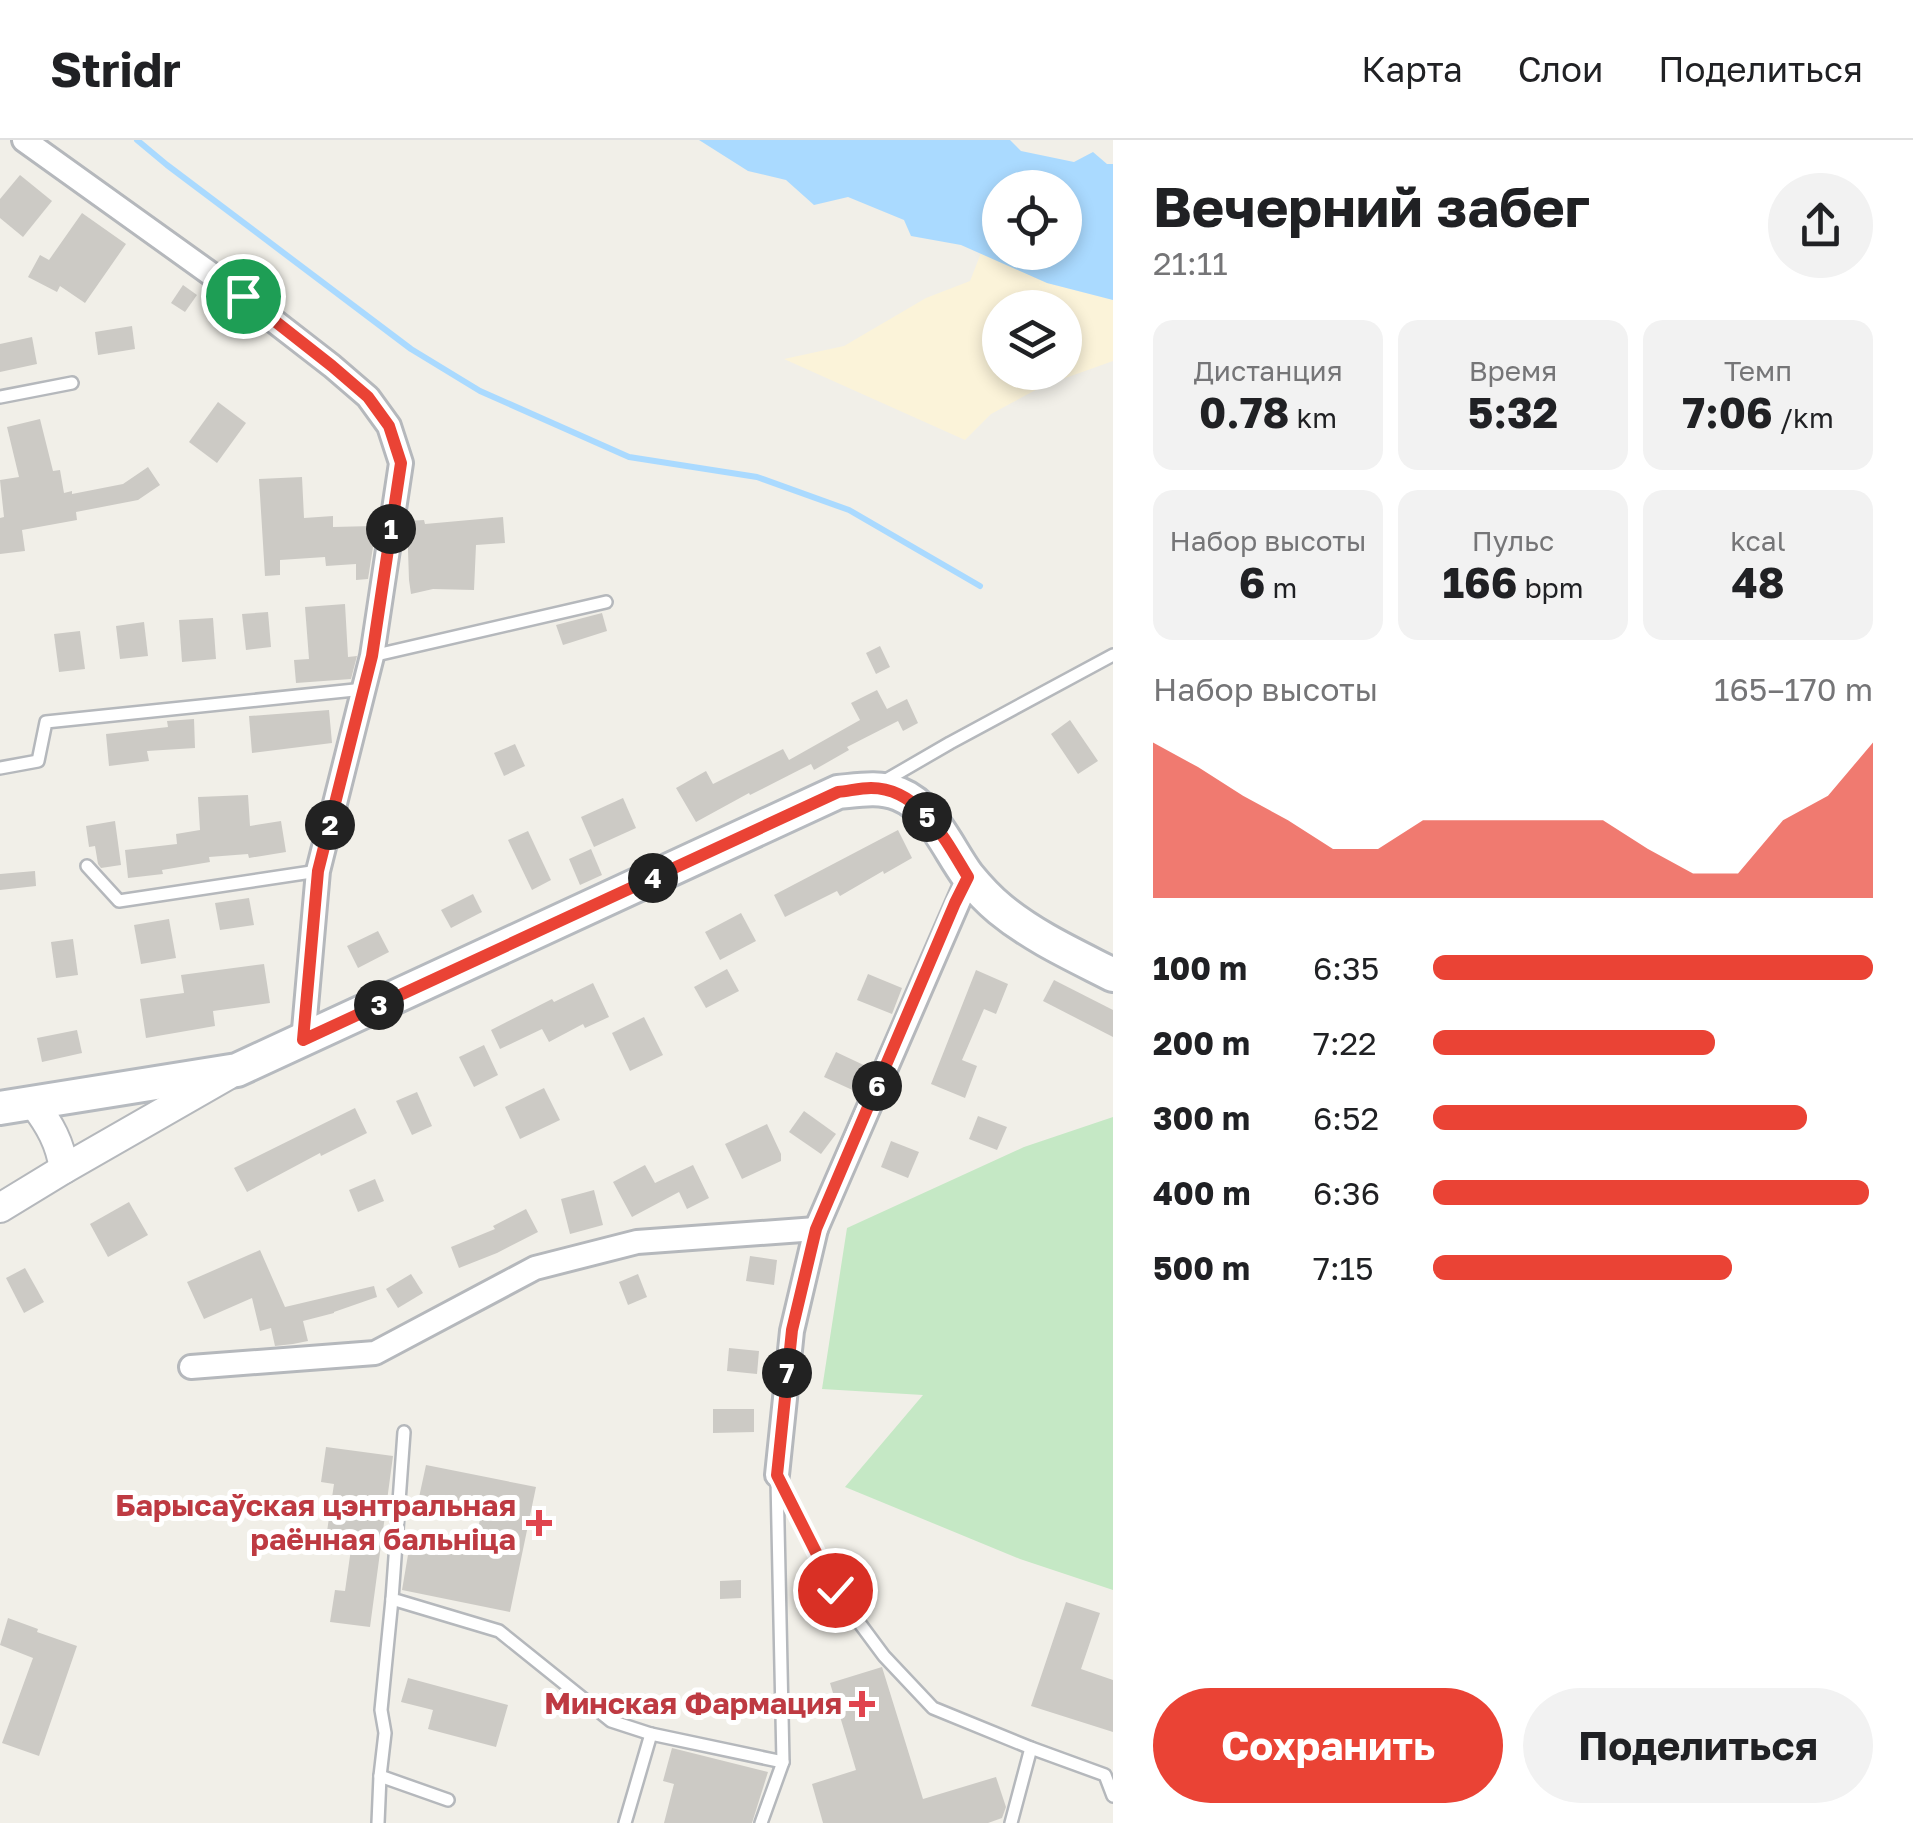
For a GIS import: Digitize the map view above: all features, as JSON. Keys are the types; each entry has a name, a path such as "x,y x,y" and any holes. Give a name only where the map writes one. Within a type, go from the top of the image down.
{"main road":[{"path":"0,1108 237,1070 838,792 873,788 899,794 919,806 968,877 998,907 1033,934 1113,975"}],"street":[{"path":"24,140 318,354 368,397 389,426 401,463 372,656 318,871 303,1040"},
{"path":"777,1475 792,1330 816,1229 968,877"},
{"path":"0,1208 237,1070"},
{"path":"34,1104 54,1134 64,1169"},
{"path":"191,1367 375,1353 535,1268 637,1242 816,1229"}],"lane":[{"path":"0,397 72,383"},
{"path":"372,656 606,602"},
{"path":"873,788 1113,655"},
{"path":"0,768 38,762 46,722 364,689"},
{"path":"87,866 119,901 318,871"},
{"path":"378,1823 385,1733 381,1710 404,1432"},
{"path":"777,1475 835,1590 884,1656 933,1708 1105,1775 1113,1796"},
{"path":"762,1823 783,1762 777,1475"},
{"path":"392,1600 499,1631 611,1721 651,1734 783,1762"},
{"path":"626,1823 651,1734"},
{"path":"1010,1823 1031,1748"},
{"path":"380,1776 448,1800"}],"green space":[{"path":"1113,1117 1113,1590 1020,1559 845,1487 923,1395 822,1389 847,1228 1024,1147"}],"sand":[{"path":"981,253 982,270 1018,270 1074,290 982,290 982,390 1036,390 991,414 965,440 784,359 844,346 926,298 970,281"},
{"path":"1082,292 1113,300 1113,361 1082,372"}],"water":[{"path":"699,140 1010,140 1021,151 1074,162 1093,152 1107,164 1113,164 1113,300 1047,283 1018,270 1082,270 1082,170 982,170 982,254 961,245 911,236 904,220 848,197 814,205 786,180 748,171"}],"building":[{"path":"20,175 52,201 23,237 0,218 0,199"},
{"path":"82,213 126,244 85,303 60,286 57,292 28,277 40,255 49,260"},
{"path":"183,285 197,295 185,312 171,303"},
{"path":"132,326 135,349 98,355 95,332"},
{"path":"32,337 37,364 0,372 0,344"},
{"path":"218,402 246,423 217,463 189,442"},
{"path":"40,419 53,471 60,470 64,493 123,484 148,467 160,485 138,500 76,512 77,520 22,530 25,551 0,554 0,518 4,517 0,480 19,477 7,427"},
{"path":"302,477 304,518 333,516 333,527 373,526 368,579 356,580 356,564 326,566 325,557 280,560 280,575 265,576 259,479"},
{"path":"503,517 505,543 476,545 474,590 433,589 411,594 407,521 424,520 425,524"},
{"path":"345,604 348,657 357,656 351,679 296,683 294,660 309,659 305,607"},
{"path":"268,612 271,647 246,650 242,614"},
{"path":"602,613 607,631 563,645 556,625"},
{"path":"213,618 216,659 182,662 179,620"},
{"path":"144,622 148,656 120,659 116,626"},
{"path":"80,631 85,669 59,672 54,634"},
{"path":"880,646 890,667 876,674 866,653"},
{"path":"877,690 887,709 907,699 918,723 903,731 898,721 847,747 849,750 814,770 811,764 696,822 676,788 706,771 713,784 783,749 789,760 860,720 851,703"},
{"path":"329,710 332,743 252,753 249,716"},
{"path":"194,719 195,748 147,751 149,761 109,766 106,734 168,727 167,721"},
{"path":"1070,720 1098,761 1078,774 1051,734"},
{"path":"515,744 525,766 504,776 494,753"},
{"path":"248,795 250,826 281,821 286,852 249,858 248,854 209,857 210,862 128,878 125,850 177,844 176,834 200,830 198,797"},
{"path":"623,798 636,828 594,847 581,817"},
{"path":"115,821 121,865 101,868 95,846 89,847 86,826"},
{"path":"898,830 912,858 840,896 837,891 785,917 774,895"},
{"path":"528,831 551,880 532,890 508,840"},
{"path":"591,849 602,875 580,885 569,859"},
{"path":"35,871 36,886 0,890 0,874"},
{"path":"473,894 482,912 451,928 441,910"},
{"path":"249,898 254,925 220,930 215,903"},
{"path":"741,913 756,941 720,960 705,932"},
{"path":"169,919 176,958 141,964 134,925"},
{"path":"378,931 389,952 358,968 347,946"},
{"path":"73,939 78,975 56,978 51,942"},
{"path":"264,964 270,1003 213,1011 215,1026 146,1038 140,999 184,993 181,975"},
{"path":"727,969 739,991 706,1008 694,987"},
{"path":"976,970 1008,984 996,1014 984,1009 962,1060 977,1066 965,1098 931,1084"},
{"path":"868,974 902,988 892,1014 857,1000"},
{"path":"1054,980 1113,1010 1113,1037 1043,1001"},
{"path":"593,983 609,1017 585,1028 583,1024 549,1042 542,1029 500,1049 491,1030"},
{"path":"644,1017 663,1055 630,1071 612,1033"},
{"path":"77,1030 82,1053 42,1062 37,1038"},
{"path":"484,1045 498,1075 474,1087 459,1057"},
{"path":"836,1052 870,1068 859,1093 824,1077"},
{"path":"544,1088 560,1120 520,1139 505,1107"},
{"path":"417,1092 432,1126 412,1135 396,1101"},
{"path":"355,1108 367,1133 247,1192 234,1168"},
{"path":"804,1111 836,1134 821,1154 789,1132"},
{"path":"978,1116 1007,1127 997,1150 969,1139"},
{"path":"767,1124 781,1161 742,1179 725,1144"},
{"path":"891,1141 919,1152 908,1178 881,1167"},
{"path":"645,1165 655,1183 693,1165 709,1198 687,1209 679,1192 632,1217 613,1182"},
{"path":"375,1179 384,1201 358,1212 349,1190"},
{"path":"594,1190 603,1225 570,1234 561,1199"},
{"path":"129,1202 148,1235 108,1257 90,1224"},
{"path":"526,1209 538,1232 459,1268 451,1247 495,1229 493,1226"},
{"path":"260,1250 285,1307 374,1286 377,1297 303,1321 308,1341 293,1344 275,1346 271,1328 260,1331 252,1298 204,1319 187,1282"},
{"path":"750,1256 777,1260 774,1285 746,1281"},
{"path":"25,1268 44,1302 24,1313 6,1278"},
{"path":"411,1274 423,1293 398,1308 386,1289"},
{"path":"638,1274 647,1297 628,1305 619,1282"},
{"path":"729,1348 759,1351 757,1374 727,1371"},
{"path":"713,1409 754,1409 754,1432 713,1433"},
{"path":"326,1447 393,1456 370,1627 330,1622 335,1590 345,1591 351,1549 325,1545 334,1484 321,1482"},
{"path":"426,1465 536,1487 510,1612 402,1590 409,1549 413,1550 415,1538 474,1550 481,1514 418,1502"},
{"path":"741,1580 741,1598 720,1599 720,1581"},
{"path":"1066,1602 1100,1613 1081,1669 1113,1680 1113,1732 1031,1706"},
{"path":"8,1618 77,1646 39,1756 2,1743 33,1658 0,1645"},
{"path":"882,1667 923,1799 996,1777 1006,1807 1002,1818 988,1823 823,1823 812,1784 856,1770 830,1683"},
{"path":"408,1678 508,1705 496,1747 428,1729 433,1710 401,1702"},
{"path":"672,1748 768,1772 752,1823 664,1823 674,1784 663,1781"}],"waterway":[{"path":"137,140 411,349 480,391 629,457 757,477 849,510 980,586"}],"place":[{"name":"Барысаўская цэнтральная раённая бальніца","path":"539,1523"},
{"name":"Минская Фармация","path":"862,1704"}],"route":[{"path":"243,296 368,397 389,426 401,463 372,656 318,871 303,1040 838,792 873,788 899,794 919,806 968,877 816,1229 792,1330 777,1475 835,1590"}]}
